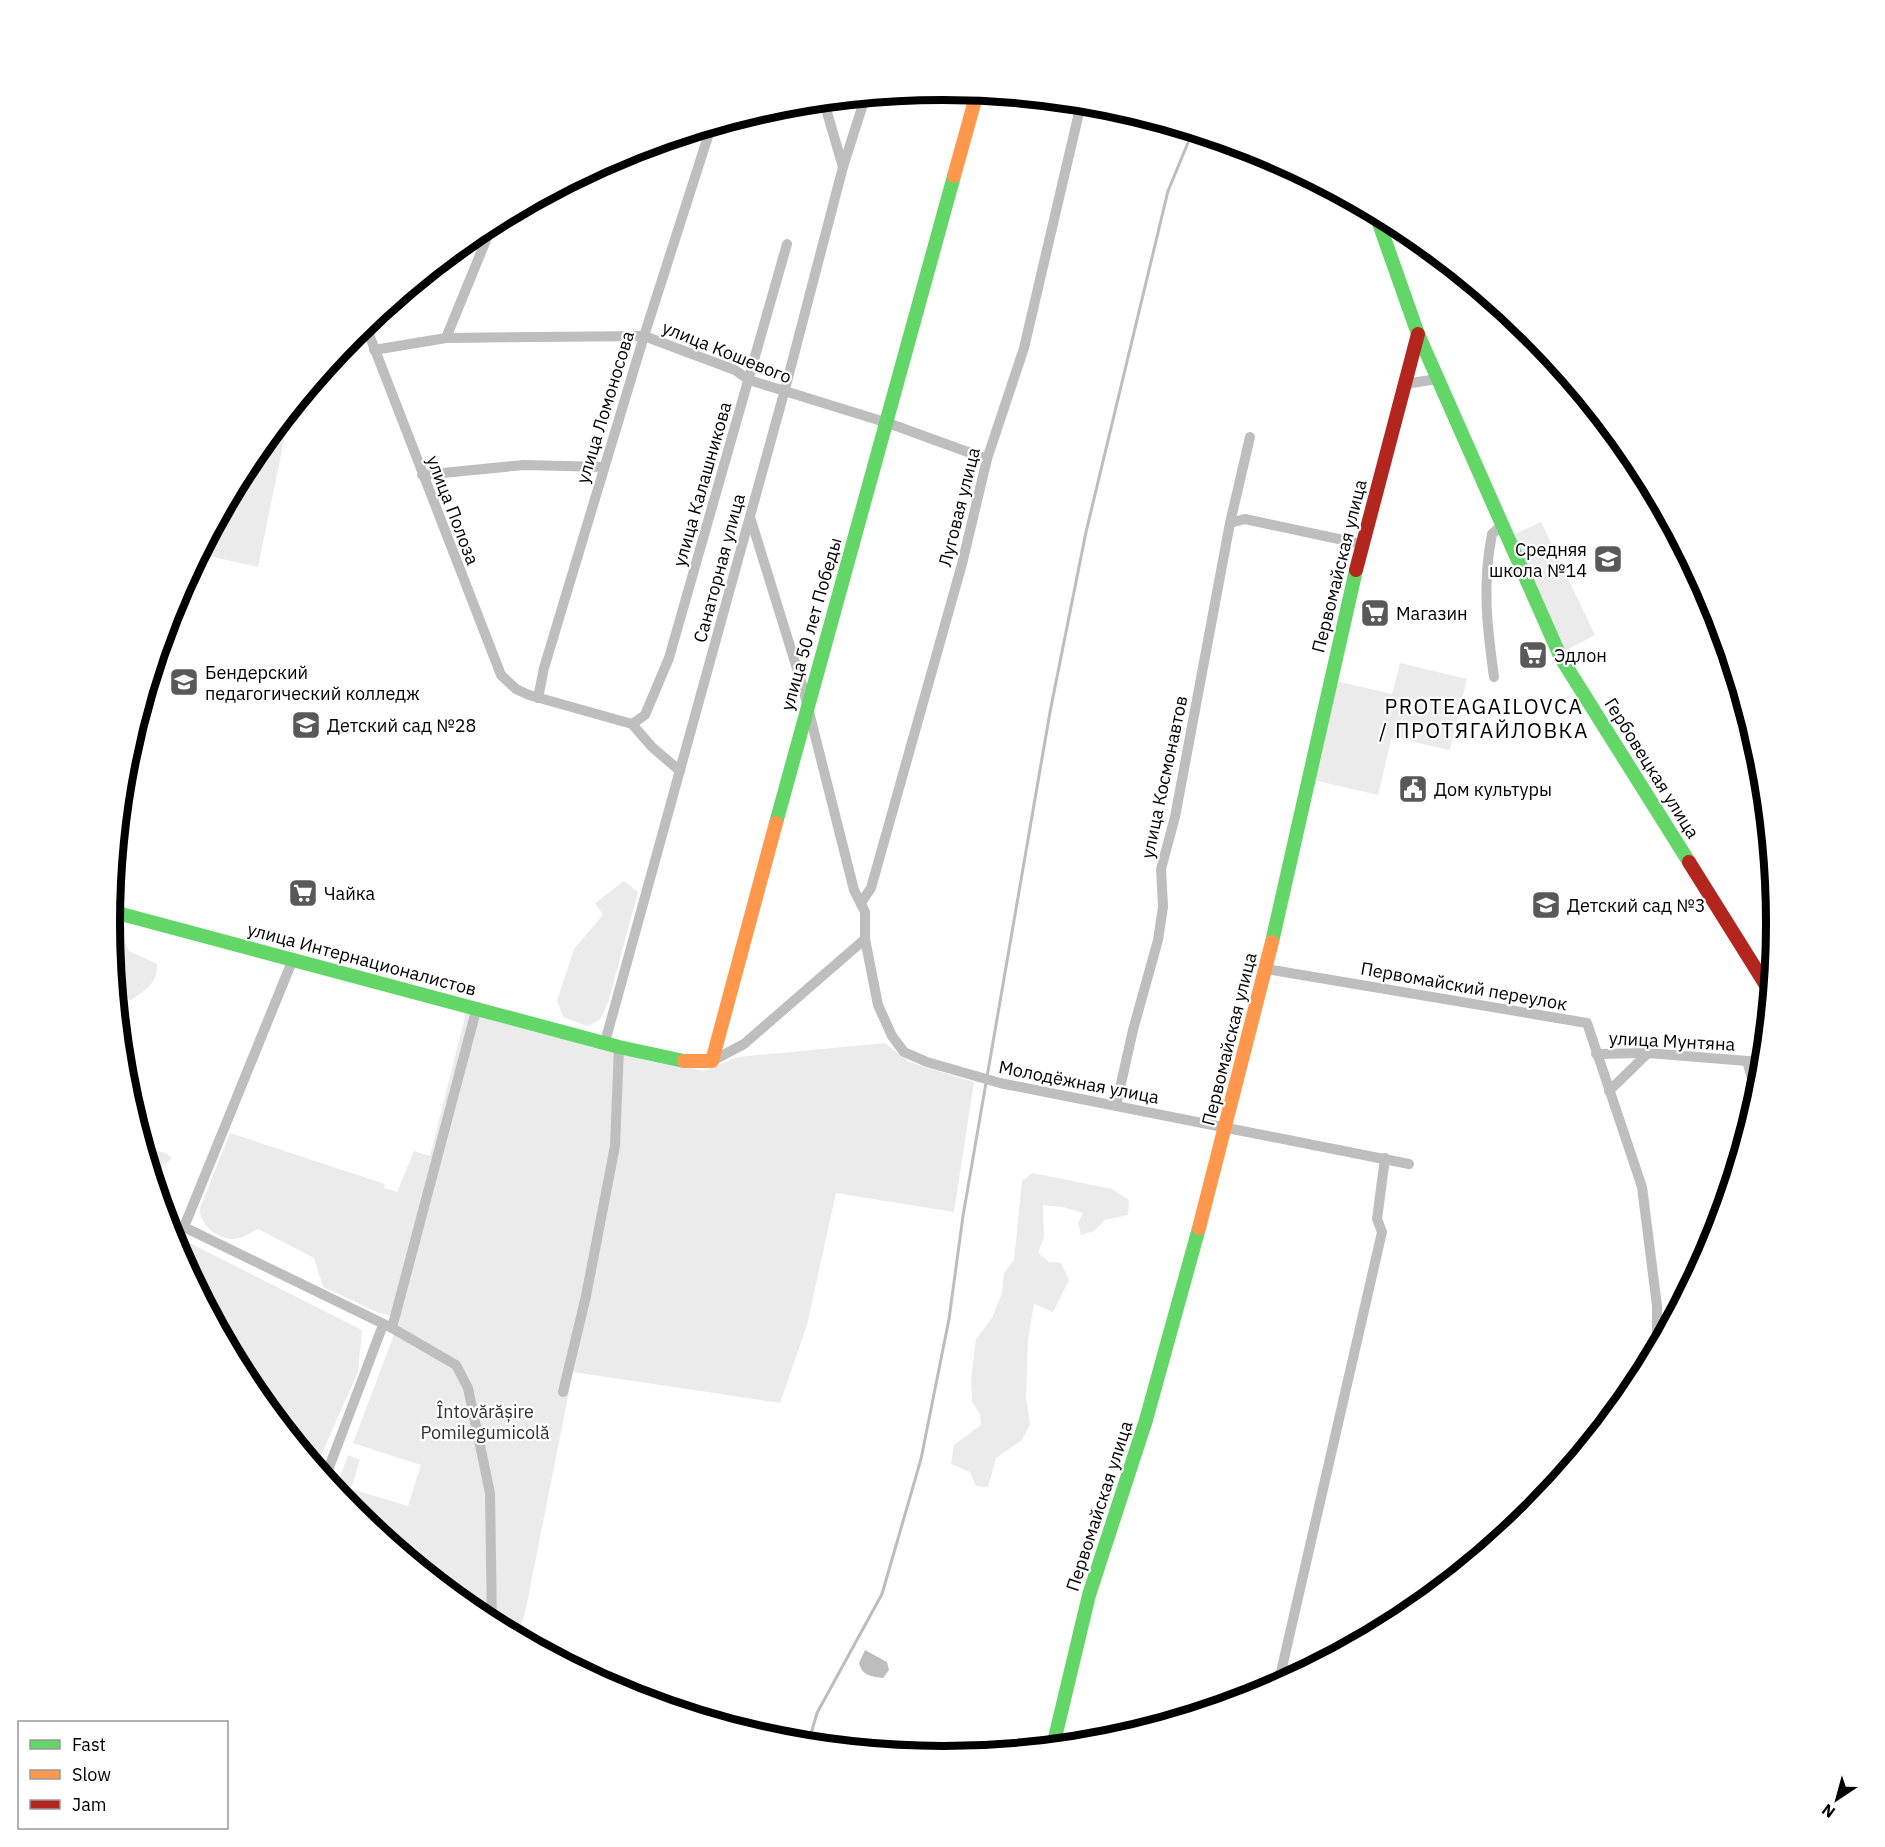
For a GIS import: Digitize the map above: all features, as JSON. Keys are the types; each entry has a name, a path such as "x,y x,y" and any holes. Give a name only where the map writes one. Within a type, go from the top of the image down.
{"street":[{"name":"улица 50 лет Победы","path":"712,1061 807,703 888,423 974,101"},
{"name":"Санаторная улица","path":"605,1042 784,393 843,167 863,105"},
{"path":"826,109 843,167"},
{"name":"Луговая улица","path":"861,903 871,888 962,564 987,459 1024,348 1078,112"},
{"name":"улица Ломоносова","path":"533,697 544,668 644,336 708,135"},
{"name":"Гербовецкая улица","path":"1380,227 1418,334 1561,658 1764,981"},
{"path":"446,338 487,238"},
{"name":"улица Калашникова","path":"632,724 645,715 669,658 787,244"},
{"name":"Первомайская улица","path":"1055,1738 1089,1595 1146,1420 1226,1128 1266,969 1362,544 1418,334"},
{"name":"улица Полоза","path":"369,335 501,675 516,690 533,697 632,724"},
{"name":"улица Кошевого","path":"374,350 446,338 644,336 735,370 749,380 784,393 888,423 987,459"},
{"path":"1405,384 1437,379"},
{"name":"улица Космонавтов","path":"1116,1106 1133,1030 1158,940 1163,907 1161,869 1175,817 1230,523 1250,437"},
{"path":"422,475 524,465 604,467"},
{"name":"Молодёжная улица","path":"750,518 807,703 854,890 865,912 865,939 878,1005 892,1035 904,1052 927,1062 1000,1083 1408,1164"},
{"path":"1230,523 1245,519 1362,544"},
{"path":"1494,677 1486,618 1485,569 1492,534 1501,526"},
{"path":"632,724 652,747 680,771"},
{"name":"улица Интернационалистов","path":"120,914 605,1042"},
{"path":"605,1042 694,1063 712,1061 744,1044 865,939"},
{"path":"293,959 184,1227 388,1326 448,1359 462,1373 468,1388 490,1493 492,1612"},
{"name":"Первомайский переулок","path":"1266,969 1587,1023 1642,1187 1657,1306 1658,1330"},
{"path":"328,1470 388,1326 477,1007"},
{"path":"563,1392 586,1296 615,1146 619,1047"},
{"path":"1609,1091 1648,1053"},
{"name":"улица Мунтяна","path":"1596,1054 1648,1053 1747,1062 1751,1076"},
{"path":"1747,1062 1753,1061"},
{"path":"1281,1674 1382,1232 1377,1219 1385,1158"}],"green space":[{"path":"287,426 258,567 206,556 258,466"},
{"path":"1541,522 1595,635 1565,651 1510,536"},
{"path":"1400,663 1467,679 1450,750 1392,737 1378,795 1313,780 1336,681 1392,694"},
{"path":"624,881 638,892 608,1003 600,1020 587,1026 563,1017 557,1000 574,949 603,915 595,903"},
{"path":"120,937 129,951 157,964 153,981 131,1000 123,996"},
{"name":"Întovărășire Pomilegumicolă","path":"466,1013 703,1071 738,1057 885,1043 909,1062 974,1082 954,1212 836,1193 807,1325 780,1403 573,1372 525,1613 520,1629 485,1608 441,1576 400,1542 338,1481 348,1455 360,1460 351,1489 408,1506 421,1465 353,1443 400,1319 377,1312 323,1287 314,1258 258,1229 234,1239 219,1236 209,1229 200,1214 200,1208 230,1133 385,1184 384,1188 397,1192 414,1151 430,1156"},
{"path":"152,1150 166,1153 172,1158 162,1167 159,1174"},
{"path":"1033,1173 1112,1189 1129,1200 1128,1215 1105,1220 1094,1231 1081,1235 1078,1223 1083,1213 1063,1207 1043,1205 1044,1237 1038,1253 1049,1262 1061,1263 1069,1280 1053,1312 1034,1304 1028,1340 1026,1397 1030,1424 1022,1440 996,1458 988,1487 976,1486 970,1472 951,1464 954,1445 981,1425 980,1414 972,1402 971,1380 976,1339 992,1318 1002,1293 1004,1273 1014,1260 1022,1181"},
{"path":"183,1239 362,1330 358,1372 319,1460 258,1381 204,1288"}],"shaded area":[{"path":"865,1650 887,1662 889,1670 883,1678 868,1675 862,1671 859,1663"}],"waterway":[{"path":"811,1735 817,1713 882,1594 921,1459 949,1319 963,1216 1050,712 1086,532 1168,191 1190,139"}],"traffic: fast":[{"path":"776,823 954,176"},
{"path":"1380,227 1418,334 1561,658 1689,862"},
{"path":"1272,942 1356,570"},
{"path":"120,914 619,1047 684,1061"},
{"path":"1055,1738 1089,1595 1146,1420 1199,1228"}],"traffic: slow":[{"path":"954,176 975,101"},
{"path":"684,1061 712,1061 776,823"},
{"path":"1199,1228 1272,942"}],"traffic: jam":[{"path":"1356,570 1418,334"},
{"path":"1689,862 1764,981"}],"place":[{"name":"Средняя школа №14","path":"1608,559"},
{"name":"Магазин","path":"1375,613"},
{"name":"Эдлон","path":"1533,655"},
{"name":"Бендерский педагогический колледж","path":"184,682"},
{"name":"Детский сад №28","path":"306,725"},
{"name":"Дом культуры","path":"1413,789"},
{"name":"Чайка","path":"303,893"},
{"name":"Детский сад №3","path":"1546,905"}],"district":[{"name":"PROTEAGAILOVCA / ПРОТЯГАЙЛОВКА","path":"1484,718"}]}
